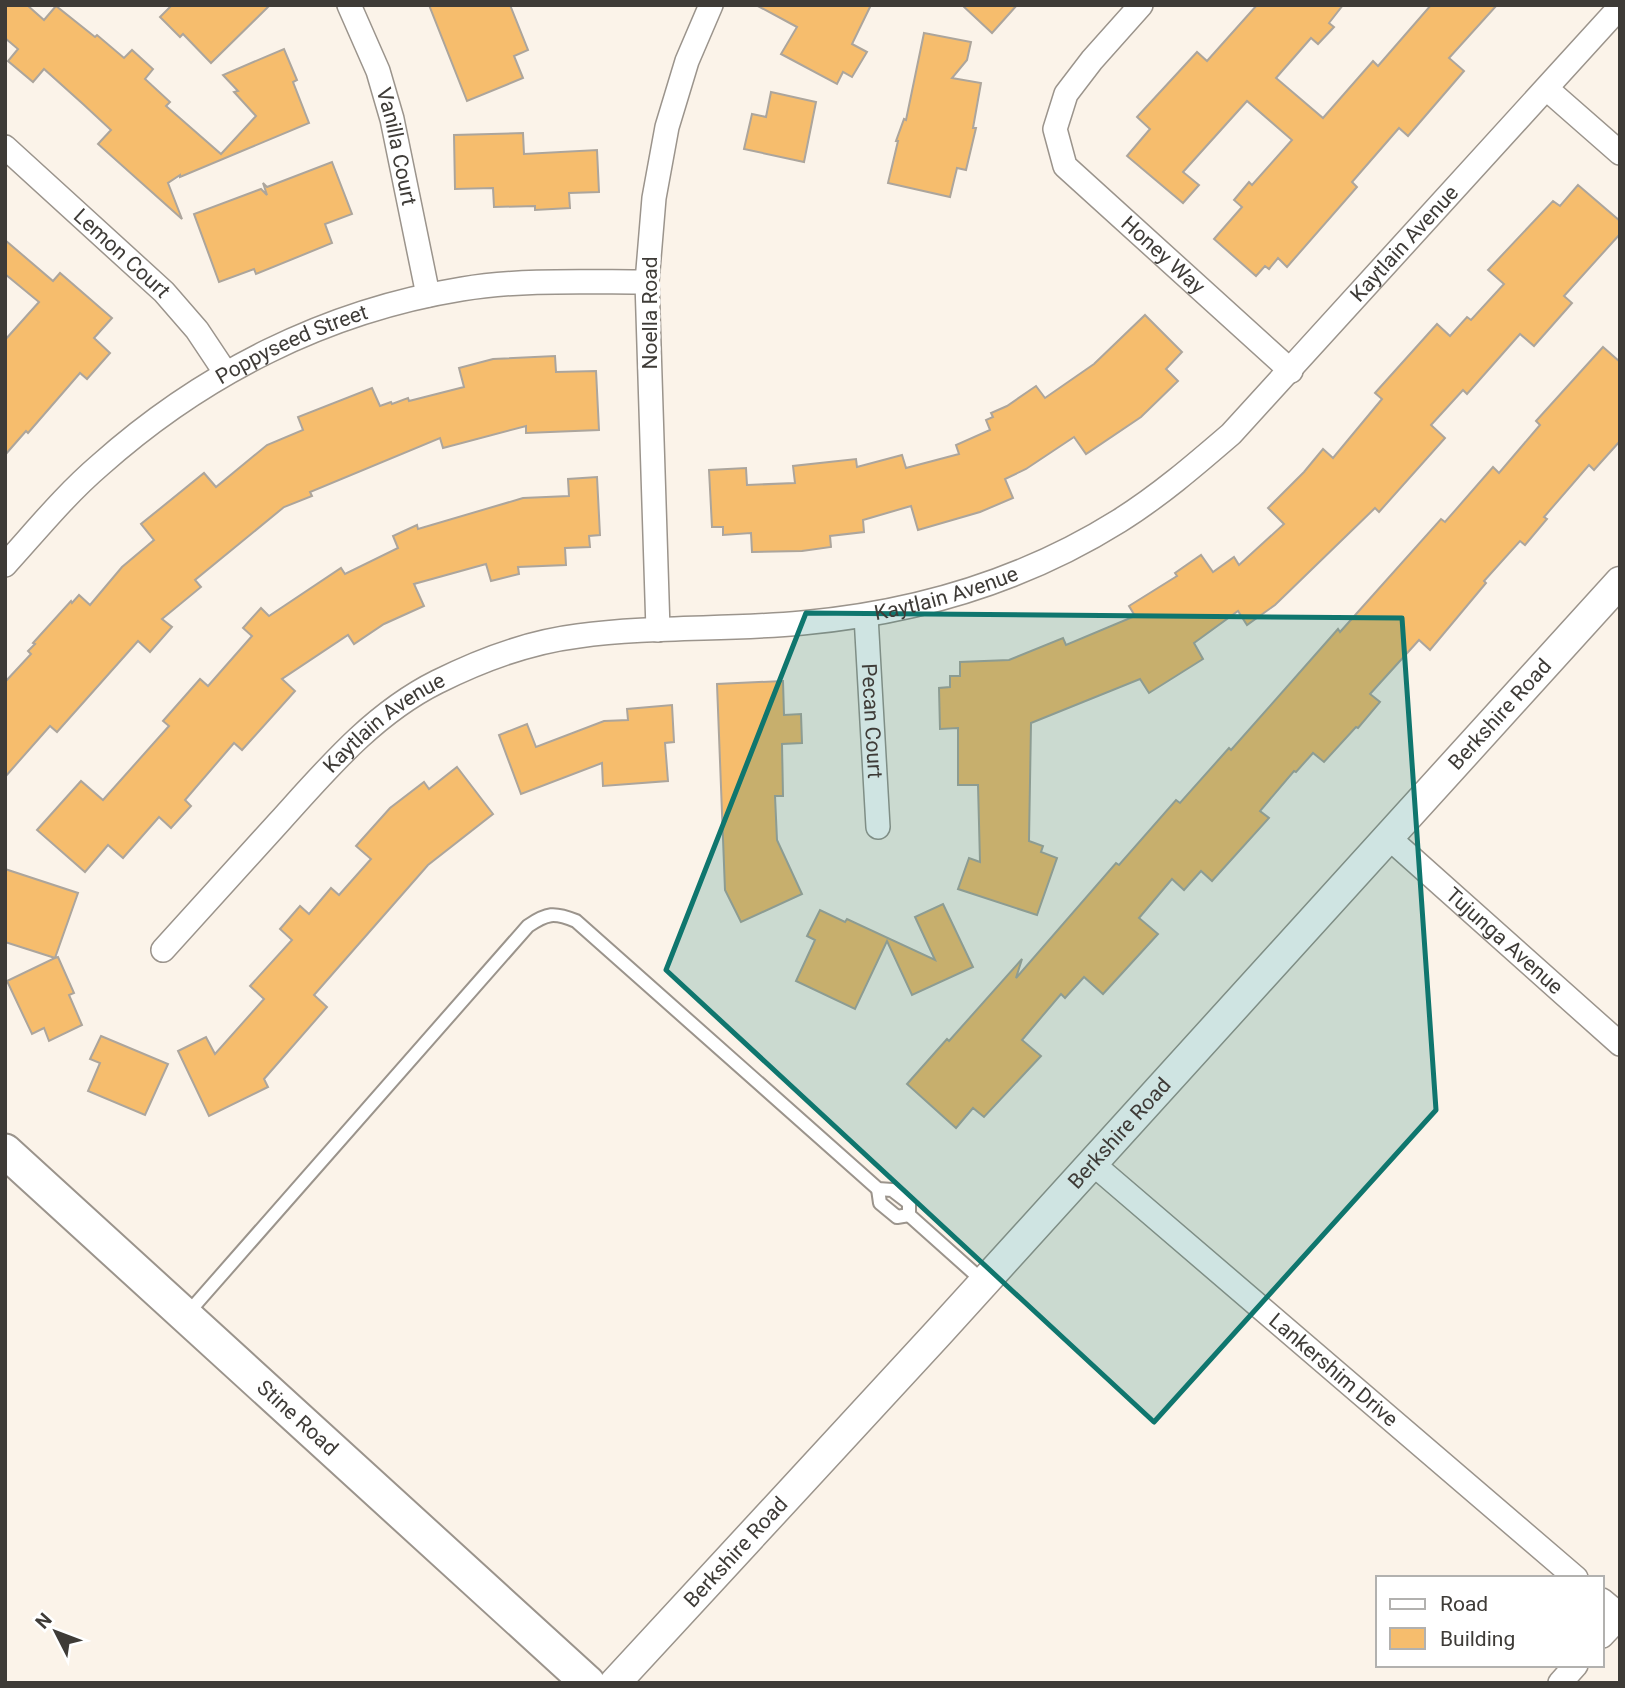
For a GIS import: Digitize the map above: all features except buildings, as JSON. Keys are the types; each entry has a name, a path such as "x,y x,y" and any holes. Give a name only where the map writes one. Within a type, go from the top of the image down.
{"main road":[{"name":"Stine Road","path":"5,1151 187,1314 588,1683"}],"street":[{"name":"Vanilla Court","path":"349,5 378,71 392,119 428,295"},
{"name":"Noella Road","path":"658,630 647,282 653,198 667,127 687,61 711,5"},
{"name":"Honey Way","path":"1141,5 1066,94 1055,129 1065,166 1291,371"},
{"name":"Kaytlain Avenue","path":"163,950 342,752 395,708 434,683 468,667 528,646 578,636 799,624 866,616 930,602 998,580 1054,557 1118,522 1177,481 1231,434 1620,7"},
{"path":"1547,89 1620,153"},
{"name":"Lemon Court","path":"5,147 164,292 197,330 225,372"},
{"name":"Poppyseed Street","path":"5,565 98,466 153,420 225,372 289,340 356,314 428,295 464,289 536,282 647,282"},
{"name":"Berkshire Road","path":"615,1683 984,1282 1620,582"},
{"name":"Pecan Court","path":"866,616 877,827"},
{"name":"Tujunga Avenue","path":"1388,837 1620,1044"},
{"name":"Lankershim Drive","path":"1092,1163 1574,1576"},
{"path":"1604,1602 1620,1616 1604,1634"},
{"path":"1560,1683 1574,1667"}],"lane":[{"path":"187,1314 528,926 545,914 563,915 576,921 878,1189 880,1203 897,1217 909,1215 984,1282"}],"highlighted area":[{"path":"806,613 1402,618 1436,1110 1154,1422 666,970"}]}
